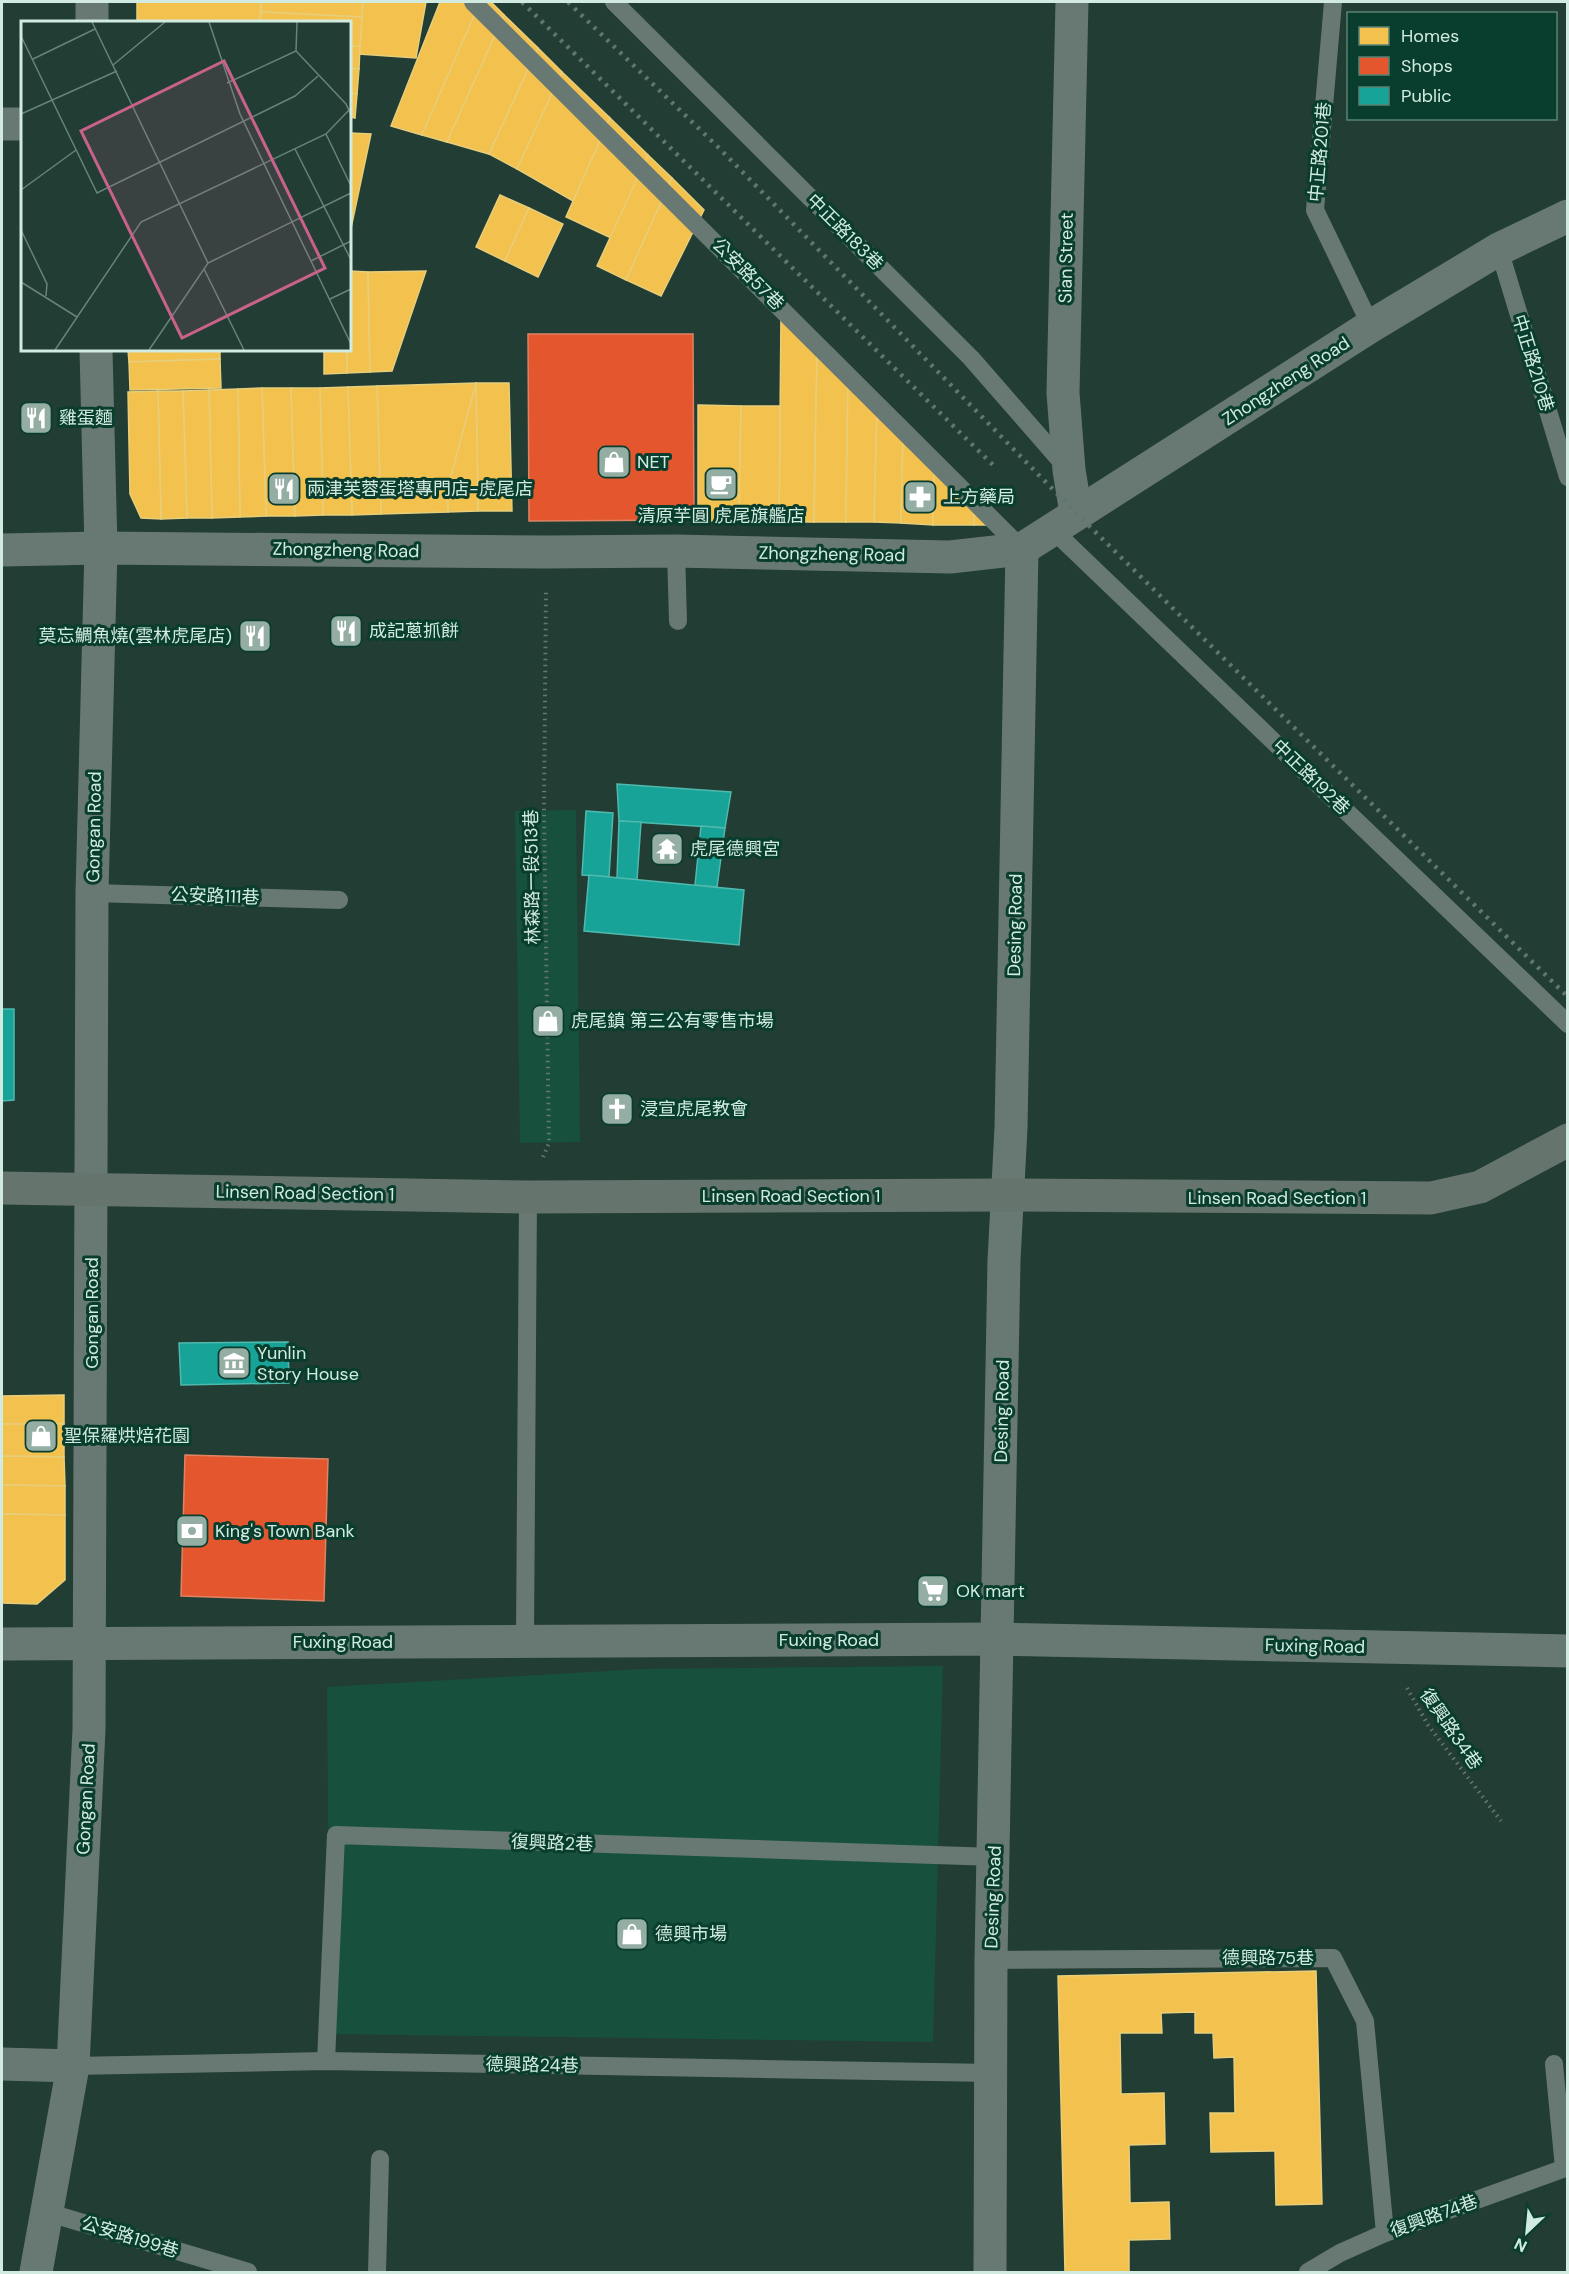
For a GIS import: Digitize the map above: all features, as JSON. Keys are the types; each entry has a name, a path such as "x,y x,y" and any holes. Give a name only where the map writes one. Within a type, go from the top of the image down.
{"main road":[{"name":"Linsen Road Section 1","path":"2,1188 528,1197 1009,1195 1431,1198 1480,1187 1568,1140"}],"street":[{"path":"92,2 92,21"},
{"name":"Sian Street","path":"1065,522 1069,470 1063,393 1072,2"},
{"path":"2,124 21,124"},
{"name":"Zhongzheng Road","path":"2,550 101,548 676,551 950,557 1022,549 1371,326 1499,249 1568,216"},
{"name":"Gongan Road","path":"36,2272 73,2066 89,1730 93,1190 92,892 101,548 96,351"},
{"name":"Desing Road","path":"990,2272 991,1960 1004,1260 1009,1195 1022,549"},
{"name":"Fuxing Road","path":"2,1644 998,1639 1568,1651"},
{"path":"2,2064 73,2066"}],"lane":[{"name":"公安路57巷","path":"473,2 1022,549"},
{"name":"中正路183巷","path":"614,2 971,358 1069,470"},
{"name":"中正路201巷","path":"1333,2 1315,210 1371,326"},
{"name":"中正路210巷","path":"1499,249 1568,477"},
{"name":"中正路192巷","path":"1065,522 1568,1024"},
{"path":"676,551 678,621"},
{"name":"公安路111巷","path":"92,892 339,900"},
{"path":"525,1640 528,1197"},
{"name":"復興路2巷","path":"326,2061 336,1835 994,1857"},
{"name":"德興路75巷","path":"991,1960 1334,1958 1365,2021 1385,2233"},
{"name":"德興路24巷","path":"73,2066 326,2061 990,2073"},
{"name":"復興路74巷","path":"1308,2272 1340,2253 1385,2233 1566,2168 1554,2064"},
{"path":"377,2272 380,2159"},
{"name":"公安路199巷","path":"46,2212 248,2272"}],"path":[{"name":"林森路一段513巷","path":"528,1197 549,1143 544,810 546,552"},
{"name":"復興路34巷","path":"1384,1648 1428,1725 1501,1821"}],"shaded area":[{"name":"虎尾鎮 第三公有零售市場","path":"576,810 580,1142 520,1143 515,811"},
{"name":"德興市場","path":"943,1666 933,2042 330,2034 327,1687 642,1669"}],"building: Homes":[{"path":"137,2 261,2 260,21 137,21"},
{"path":"261,2 363,2 362,17 261,12"},
{"path":"363,2 426,2 416,58 359,54"},
{"path":"440,2 480,2 422,135 391,126"},
{"path":"480,2 491,2 504,15 447,142 422,135"},
{"path":"261,12 362,17 360,46 351,46 351,21 260,21"},
{"path":"504,15 538,48 489,154 447,142"},
{"path":"351,46 360,46 359,69 351,68"},
{"path":"538,48 562,72 517,169 489,154"},
{"path":"351,68 359,69 357,94 351,93"},
{"path":"562,72 610,118 573,201 517,169"},
{"path":"351,93 357,94 355,118 351,117"},
{"path":"610,118 648,155 611,238 566,217"},
{"path":"351,133 371,134 351,228"},
{"path":"648,155 672,178 626,280 597,266"},
{"path":"672,178 704,210 661,296 626,280"},
{"path":"500,195 529,208 505,261 476,247"},
{"path":"529,208 563,224 538,277 505,261"},
{"path":"351,271 368,272 370,372 347,373 347,351 351,351"},
{"path":"426,271 392,371 370,372 368,272"},
{"path":"781,315 817,350 814,522 779,522"},
{"path":"817,350 848,381 846,522 814,522"},
{"path":"128,351 220,351 220,359 129,362"},
{"path":"324,351 347,351 347,373 324,374"},
{"path":"220,359 221,388 130,390 129,362"},
{"path":"848,381 877,409 874,522 846,522"},
{"path":"476,383 509,383 512,511 478,511"},
{"path":"476,383 478,511 448,512 447,490"},
{"path":"476,383 447,490 448,512 381,514 377,386"},
{"path":"377,386 381,514 352,515 348,387"},
{"path":"348,387 352,515 323,515 320,388"},
{"path":"262,388 291,388 295,516 266,516"},
{"path":"262,388 266,516 240,517 238,389"},
{"path":"291,388 320,388 323,515 295,516"},
{"path":"238,389 240,517 212,518 209,390"},
{"path":"209,390 212,518 187,518 183,391"},
{"path":"158,391 183,391 187,518 161,519"},
{"path":"158,391 161,519 141,518 130,494 128,392"},
{"path":"698,405 741,406 739,521 698,521"},
{"path":"741,406 780,406 779,522 739,521"},
{"path":"877,409 903,435 901,523 874,522"},
{"path":"903,435 934,466 933,525 901,523"},
{"path":"934,466 974,506 974,525 933,525"},
{"path":"974,506 997,525 974,525"},
{"path":"64,1395 64,1424 2,1424 2,1396"},
{"path":"2,1424 64,1424 64,1457 2,1456"},
{"path":"2,1456 64,1457 65,1486 2,1485"},
{"path":"2,1485 65,1486 65,1515 2,1514"},
{"path":"2,1514 65,1515 65,1580 37,1604 2,1603"},
{"path":"1316,1971 1322,2204 1276,2205 1275,2151 1211,2152 1210,2113 1235,2113 1234,2057 1214,2058 1213,2033 1195,2033 1195,2012 1161,2013 1162,2033 1120,2033 1121,2094 1164,2093 1165,2144 1129,2145 1130,2203 1169,2202 1170,2239 1129,2240 1129,2272 1065,2272 1058,1976"}],"building: Shops":[{"path":"528,334 693,334 694,520 529,521"},
{"path":"185,1455 328,1459 324,1601 181,1596"}],"building: Public":[{"path":"617,784 731,792 725,828 619,821"},
{"path":"586,811 613,813 609,877 582,875"},
{"path":"619,821 641,822 637,880 617,878"},
{"path":"701,826 725,828 717,887 695,885"},
{"path":"589,875 744,890 739,945 584,931"},
{"path":"2,1009 14,1009 14,1100 2,1101"},
{"name":"Yunlin Story House","path":"288,1342 289,1383 181,1385 179,1343"}],"railway":[{"path":"522,2 993,465"},
{"path":"568,2 721,150 1076,513 1568,997"}],"place":[{"name":"雞蛋麵","path":"36,418"},
{"name":"NET","path":"614,462"},
{"name":"清原芋圓 虎尾旗艦店","path":"721,484"},
{"name":"兩津芙蓉蛋塔專門店-虎尾店","path":"284,489"},
{"name":"上方藥局","path":"920,497"},
{"name":"成記蔥抓餅","path":"346,631"},
{"name":"莫忘鯛魚燒(雲林虎尾店)","path":"255,636"},
{"name":"虎尾德興宮","path":"667,849"},
{"name":"虎尾鎮 第三公有零售市場","path":"548,1021"},
{"name":"浸宣虎尾教會","path":"617,1109"},
{"name":"Yunlin Story House","path":"234,1363"},
{"name":"聖保羅烘焙花園","path":"41,1436"},
{"name":"King's Town Bank","path":"192,1531"},
{"name":"OK mart","path":"933,1591"},
{"name":"德興市場","path":"632,1934"}]}
